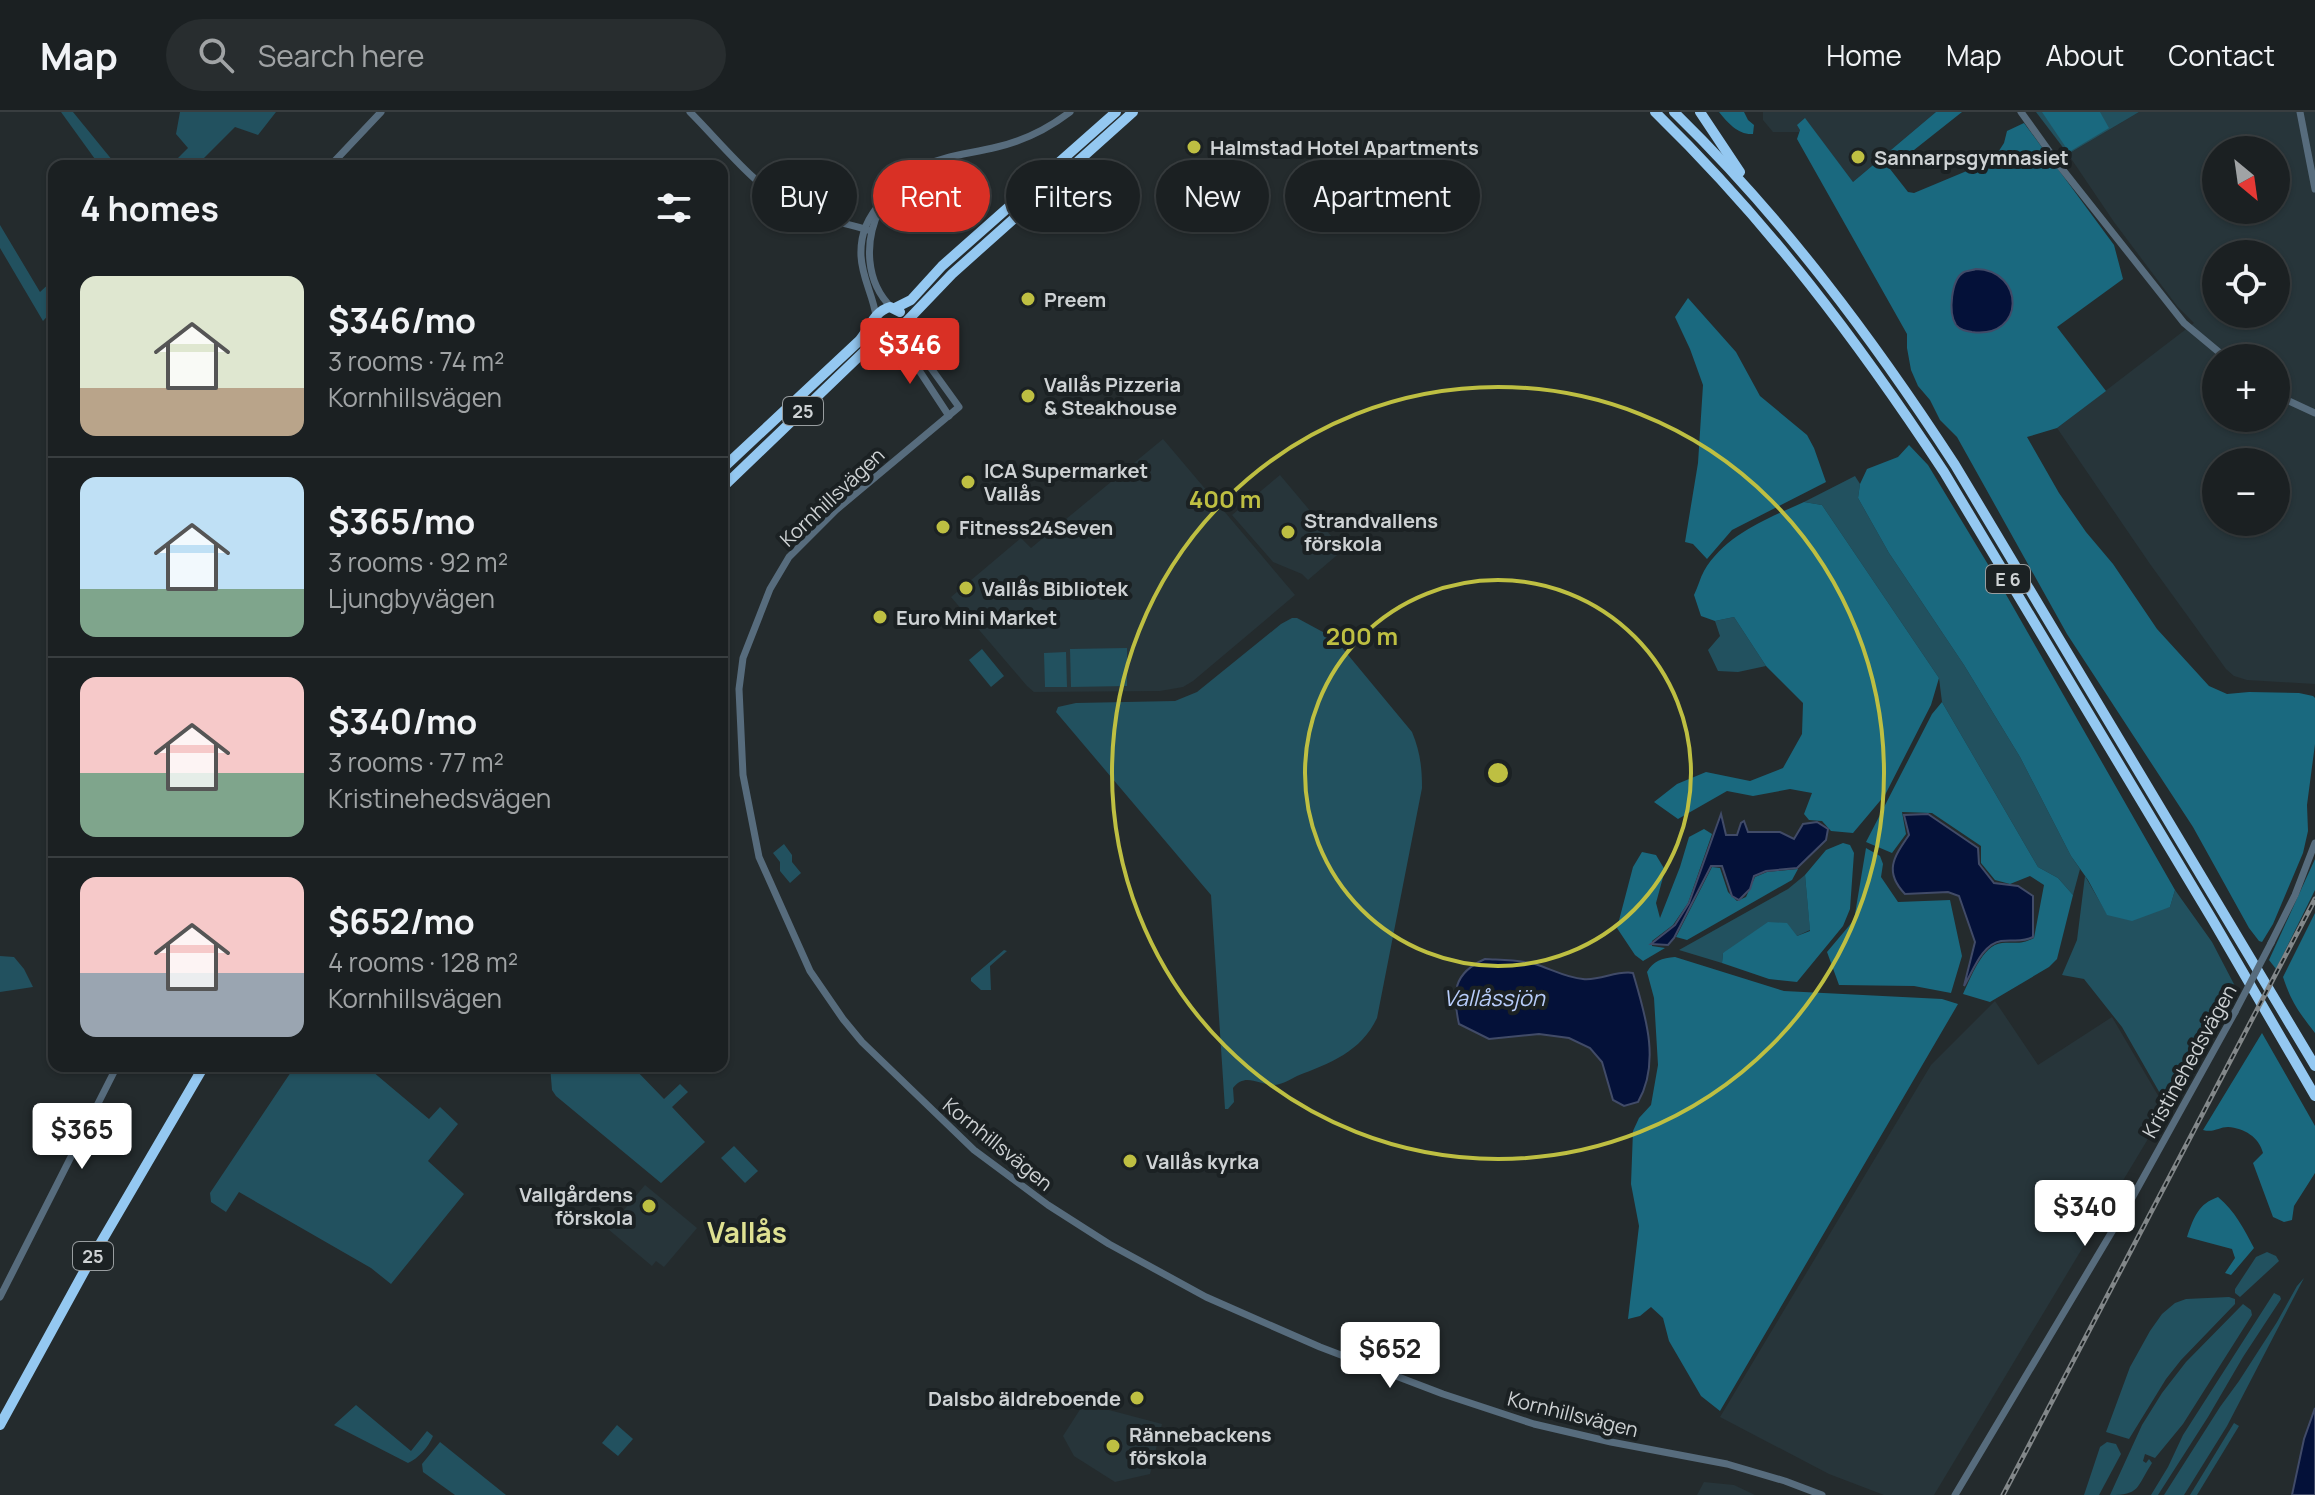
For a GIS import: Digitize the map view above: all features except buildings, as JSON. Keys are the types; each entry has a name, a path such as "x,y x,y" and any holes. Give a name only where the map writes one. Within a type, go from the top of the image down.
{"highway":[{"name":"25","path":"728,463 859,341 883,309 902,307 911,300 942,266 1116,112"},
{"name":"25","path":"728,482 874,342 898,336 952,274 1133,112"},
{"name":"E 6","path":"1655,112 1716,174 1788,256 1898,401 1944,472 2315,1096"},
{"name":"E 6","path":"1674,112 1758,201 1819,272 1879,351 1955,465 2315,1066"},
{"path":"1700,112 1758,201"},
{"path":"894,308 902,314 905,325"},
{"path":"876,318 877,331 888,338"},
{"name":"25","path":"0,1425 86,1268 200,1072"}],"street":[{"path":"336,160 381,112"},
{"path":"690,112 759,181 786,202 797,209 867,230"},
{"path":"876,318 862,269 861,241 871,214 889,193 909,174 933,160 1021,139 1070,112"},
{"path":"2021,112 2184,323 2209,344"},
{"path":"2300,112 2315,189"},
{"path":"867,230 874,281 884,300 894,308"},
{"name":"Kornhillsvägen","path":"905,325 907,335 959,407 811,533 789,557 770,589 743,658 739,689 743,775 759,857 804,959 822,990 862,1042 945,1125 1048,1205 1132,1258 1206,1297 1305,1341 1443,1394 1552,1429 1727,1464 1822,1495"},
{"path":"888,338 907,352 949,416"},
{"path":"2290,401 2315,413"},
{"name":"Kristinehedsvägen","path":"1955,1495 2132,1198 2235,1012 2295,895 2315,843"},
{"path":"0,1297 114,1072"}],"shaded area":[{"path":"61,112 73,112 112,160 96,160"},
{"path":"180,112 276,112 258,135 235,127 202,160 176,160 188,148 176,134"},
{"path":"1719,112 1744,112 1754,125 1753,134 1738,130"},
{"name":"Sannarpsgymnasiet","path":"1763,112 1936,112 1853,182 1805,119 1799,132 1773,132 1763,120"},
{"path":"1936,112 1962,112 1890,169 1908,192 1914,193 1993,160 2004,143 2007,131 2024,123 2114,245 2123,279 2057,327 2106,391 2057,428 2027,437 2059,493 2157,629 2209,686 2227,694 2299,693 2315,698 2315,744 2307,805 2308,831 2303,853 2273,924 2262,942 2249,928 2193,827 2067,634 1957,437 1940,420 1930,400 1918,386 1911,370 1907,334 1797,139 1800,130 1797,125 1805,118 1853,182"},
{"path":"2036,112 2139,112 2068,154"},
{"path":"2042,112 2100,112 2109,128 2069,152"},
{"path":"2139,112 2315,112 2315,684 2247,680 2234,676 2226,669 2057,428 2194,323 2177,306 2068,154"},
{"path":"0,225 40,292 48,285 48,316 43,321 0,248"},
{"path":"1688,298 1736,352 1760,396 1807,435 1826,482 1732,530 1707,559 1693,544 1685,542 1698,463 1703,385 1675,317"},
{"path":"1163,439 1295,595 1183,687 1160,691 1034,692 951,597 1021,538 1031,548"},
{"path":"1909,445 1928,465 2004,591 2175,890 2170,907 2132,921 2107,915 2071,856 2020,757 1964,665 1889,553 1858,498 1860,484 1867,469 1898,457"},
{"name":"Strandvallens förskola","path":"1280,475 1343,550 1308,580 1302,574 1273,562 1232,515"},
{"path":"1855,476 1860,484 1858,498 1889,553 1964,665 2020,757 2080,869 2073,895 2058,878 2038,867 1942,702 1939,678 1822,505 1804,502"},
{"path":"1804,502 1822,505 1939,678 1931,705 1885,795 1853,833 1831,831 1822,821 1809,820 1804,814 1812,793 1790,789 1753,796 1727,791 1678,819 1654,802 1677,784 1706,772 1750,781 1783,768 1802,734 1803,703 1766,666 1734,617 1715,621 1701,616 1694,595 1704,571 1724,547 1748,529"},
{"path":"1734,617 1766,666 1738,672 1718,671 1708,650 1720,636 1715,621"},
{"path":"1292,618 1334,638 1412,732 1420,759 1422,788 1377,1018 1370,1030 1343,1055 1283,1083 1274,1085 1247,1080 1238,1083 1233,1088 1234,1102 1225,1109 1211,895 1056,712 1058,707 1076,703 1175,701 1197,692"},
{"path":"1127,648 1127,686 1071,687 1070,649"},
{"path":"982,649 1004,676 991,687 969,660"},
{"path":"1066,652 1067,687 1045,687 1044,653"},
{"path":"1942,702 2038,867 2058,878 2073,895 2057,959 2049,967 1990,1002 1963,994 1978,963 1995,945 2034,938 2044,885 2030,876 2010,884 1995,880 1981,863 1981,846 1932,813 1902,812 1906,834 1892,853 1866,842 1932,714"},
{"path":"1704,829 1712,834 1688,903 1673,925 1652,941 1652,946 1665,948 1643,961 1635,955 1617,928 1633,867 1642,852 1656,855 1665,870 1656,903 1660,918 1689,837"},
{"path":"1843,843 1850,845 1854,853 1850,909 1843,926 1797,982 1769,979 1722,963 1723,953 1768,922 1787,923 1797,936 1810,931 1805,875 1826,850"},
{"path":"784,844 801,873 790,883 780,871 780,862 773,853"},
{"path":"1866,848 1880,856 1883,864 1881,877 1898,902 1950,900 1962,956 1951,993 1914,986 1839,985 1827,952 1854,920"},
{"path":"2315,859 2315,890 2276,969 2269,960"},
{"path":"1712,867 1720,868 1728,892 1737,901 1746,897 1755,877 1767,872 1798,869 1792,880 1687,940 1676,937"},
{"path":"1805,875 1810,930 1797,936 1723,953 1722,963 1679,950 1788,889"},
{"path":"2085,876 2107,914 2170,907 2175,890 2212,942 2236,988 2169,1109 2122,1027 2084,979 2062,975 2077,940"},
{"path":"2315,913 2315,1033 2296,1007 2283,977"},
{"path":"1004,950 1007,951 990,966 991,990 981,990 971,978"},
{"path":"0,956 14,957 33,987 0,992"},
{"path":"1675,957 1784,991 1942,999 1958,1004 1720,1411 1701,1396 1669,1341 1663,1318 1651,1307 1640,1316 1628,1319 1639,1226 1631,1184 1633,1131 1639,1118 1651,1105 1658,1065 1654,998 1647,972 1658,961"},
{"path":"1995,1001 2038,1065 2112,1017 2166,1109 1934,1495 1884,1495 1829,1474 1720,1417 1931,1065"},
{"path":"2262,1033 2315,1126 2315,1173 2294,1206 2292,1220 2284,1222 2273,1217 2253,1163 2263,1153 2254,1138 2234,1128 2203,1130"},
{"path":"291,1072 373,1072 429,1119 440,1107 458,1124 428,1161 464,1194 391,1284 371,1268 239,1192 226,1212 211,1202 210,1193"},
{"path":"550,1072 638,1072 664,1099 680,1084 688,1092 672,1107 705,1142 661,1183 552,1090"},
{"path":"734,1146 758,1171 745,1183 721,1158"},
{"name":"Vallgårdens förskola","path":"645,1185 697,1228 664,1267 656,1261 652,1266 608,1229"},
{"path":"2218,1197 2234,1214 2254,1248 2231,1275 2225,1273 2235,1258 2232,1249 2187,1237 2198,1212"},
{"path":"2267,1252 2279,1261 2240,1297 2235,1289 2256,1257"},
{"path":"2304,1278 2227,1426 2184,1495 2164,1495 2277,1322 2297,1286"},
{"path":"2274,1293 2281,1299 2158,1495 2151,1495 2183,1435"},
{"path":"2186,1299 2235,1299 2235,1304 2166,1379 2129,1439 2106,1432 2130,1367 2162,1314 2175,1303"},
{"path":"2243,1304 2252,1315 2183,1424 2155,1458 2145,1454 2143,1461 2146,1463 2149,1459 2152,1463 2136,1488 2127,1494 2110,1495 2142,1425 2162,1393 2186,1362"},
{"path":"356,1405 411,1451 427,1431 433,1436 423,1452 408,1463 334,1425"},
{"name":"Rännebackens förskola","path":"1081,1408 1109,1410 1162,1424 1150,1474 1115,1482 1074,1456 1063,1436"},
{"path":"2234,1423 2239,1426 2197,1495 2190,1495"},
{"path":"617,1425 633,1439 618,1456 602,1443"},
{"path":"440,1442 506,1495 455,1495 423,1472 422,1464"},
{"path":"2107,1442 2116,1444 2121,1454 2099,1495 2084,1495 2100,1447"},
{"path":"1704,1482 1734,1485 1755,1495 1697,1495"}],"water":[{"path":"1976,269 1992,272 2004,280 2011,291 2013,304 2010,315 2002,325 1990,331 1963,330 1956,325 1952,313 1956,282 1964,272"},
{"path":"1721,814 1726,835 1737,835 1744,821 1748,832 1780,832 1794,839 1803,824 1817,822 1828,829 1826,840 1797,868 1766,871 1754,876 1750,889 1739,900 1732,896 1722,866 1711,866 1674,938 1668,945 1651,944 1675,925 1689,903"},
{"path":"1928,814 1978,848 1979,864 1994,883 2018,886 2033,896 2033,937 2001,941 1988,947 1964,986 1975,942 1959,896 1948,892 1905,894 1893,872 1895,858 1909,835 1904,815"},
{"name":"Vallåssjön","path":"1485,959 1529,963 1583,979 1633,973 1646,1021 1650,1054 1645,1087 1638,1102 1624,1106 1613,1100 1602,1062 1590,1048 1569,1038 1539,1034 1489,1039 1459,1024 1457,985 1466,971"},
{"path":"2315,1408 2315,1495 2292,1495 2304,1439"}],"railway":[{"path":"2003,1495 2315,899"}],"place":[{"name":"Halmstad Hotel Apartments","path":"1194,147"},
{"name":"Sannarpsgymnasiet","path":"1858,157"},
{"name":"Preem","path":"1028,299"},
{"name":"Vallås Pizzeria & Steakhouse","path":"1028,396"},
{"name":"ICA Supermarket Vallås","path":"968,482"},
{"name":"Fitness24Seven","path":"943,527"},
{"name":"Strandvallens förskola","path":"1288,532"},
{"name":"Vallås Bibliotek","path":"966,588"},
{"name":"Euro Mini Market","path":"880,617"},
{"name":"Vallås kyrka","path":"1130,1161"},
{"name":"Vallgårdens förskola","path":"649,1206"},
{"name":"Dalsbo äldreboende","path":"1137,1398"},
{"name":"Rännebackens förskola","path":"1113,1446"}],"district":[{"name":"Vallås","path":"747,1232"}]}
